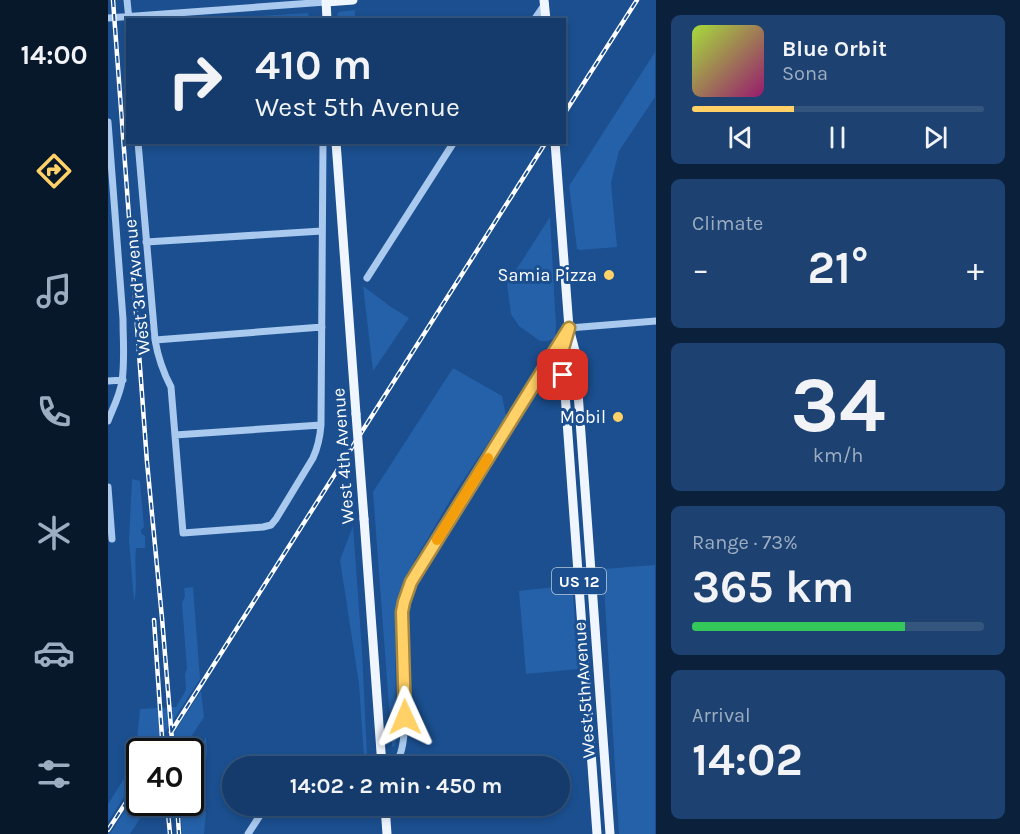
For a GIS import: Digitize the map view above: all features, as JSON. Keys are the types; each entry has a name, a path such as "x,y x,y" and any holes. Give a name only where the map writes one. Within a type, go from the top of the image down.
{"main road":[{"path":"327,18 326,1 353,0"},
{"path":"544,2 546,18"},
{"name":"West 4th Avenue","path":"336,144 381,756"},
{"name":"West 5th Avenue","path":"555,144 569,328 575,351 610,834"},
{"name":"West 5th Avenue","path":"569,328 562,352 597,834"},
{"path":"572,490 585,489"},
{"path":"586,673 599,672"},
{"path":"386,816 387,834"}],"street":[{"path":"127,0 129,18"},
{"path":"108,18 326,1"},
{"path":"535,18 544,2"},
{"path":"108,122 123,335 123,380 108,421"},
{"name":"West 3rd Avenue","path":"138,144 155,340 158,358 171,387 183,533 271,525 313,459 319,445 321,425"},
{"path":"175,435 321,425 323,144"},
{"path":"367,278 453,144"},
{"path":"146,242 322,231"},
{"path":"110,259 118,258"},
{"path":"399,756 402,750 405,717 402,622 404,602 411,582 569,328 656,321"},
{"path":"155,340 322,327"},
{"path":"108,381 123,380"},
{"path":"108,487 112,539"},
{"path":"248,834 260,816"}],"shaded area":[{"path":"355,10 355,18 338,18 339,12"},
{"path":"308,13 309,18 259,18 259,16"},
{"path":"655,52 655,97 619,151 611,183 617,247 577,249 569,186"},
{"path":"550,217 556,326 555,338 540,341 519,326 511,314 507,284"},
{"path":"363,286 409,318 373,371"},
{"path":"453,368 502,396 506,416 454,494 415,560 403,588 395,620 396,741 395,746 392,747 373,492"},
{"path":"132,479 140,481 144,527 141,533 145,536 145,548 136,548 134,602 129,540"},
{"path":"353,526 362,651 366,756 364,756 359,684 340,560"},
{"path":"655,565 655,834 619,834 603,569"},
{"path":"572,585 579,669 526,674 519,591"},
{"path":"193,587 200,679 161,738 137,738 140,709 176,707 186,690 187,669 182,603 185,596 184,588"},
{"path":"201,691 204,717 190,738 170,738"},
{"path":"206,737 204,777 204,740"},
{"path":"126,776 126,794 108,822 108,804"},
{"path":"126,809 126,816 142,816 130,834 110,834"},
{"path":"204,812 206,812 204,834 182,834 181,816 204,816"}],"railway":[{"path":"113,0 147,462 172,738"},
{"path":"566,111 637,0"},
{"path":"171,732 545,144"},
{"path":"154,620 162,738"},
{"path":"108,830 126,802"},
{"path":"168,816 170,834"},
{"path":"178,816 179,834"}],"slow traffic":[{"path":"437,540 488,458"}],"place":[{"name":"Samia Pizza","path":"609,275"},
{"name":"Mobil","path":"618,417"}],"route":[{"path":"405,717 402,612 411,582 569,328 562,352 563,375"}]}
